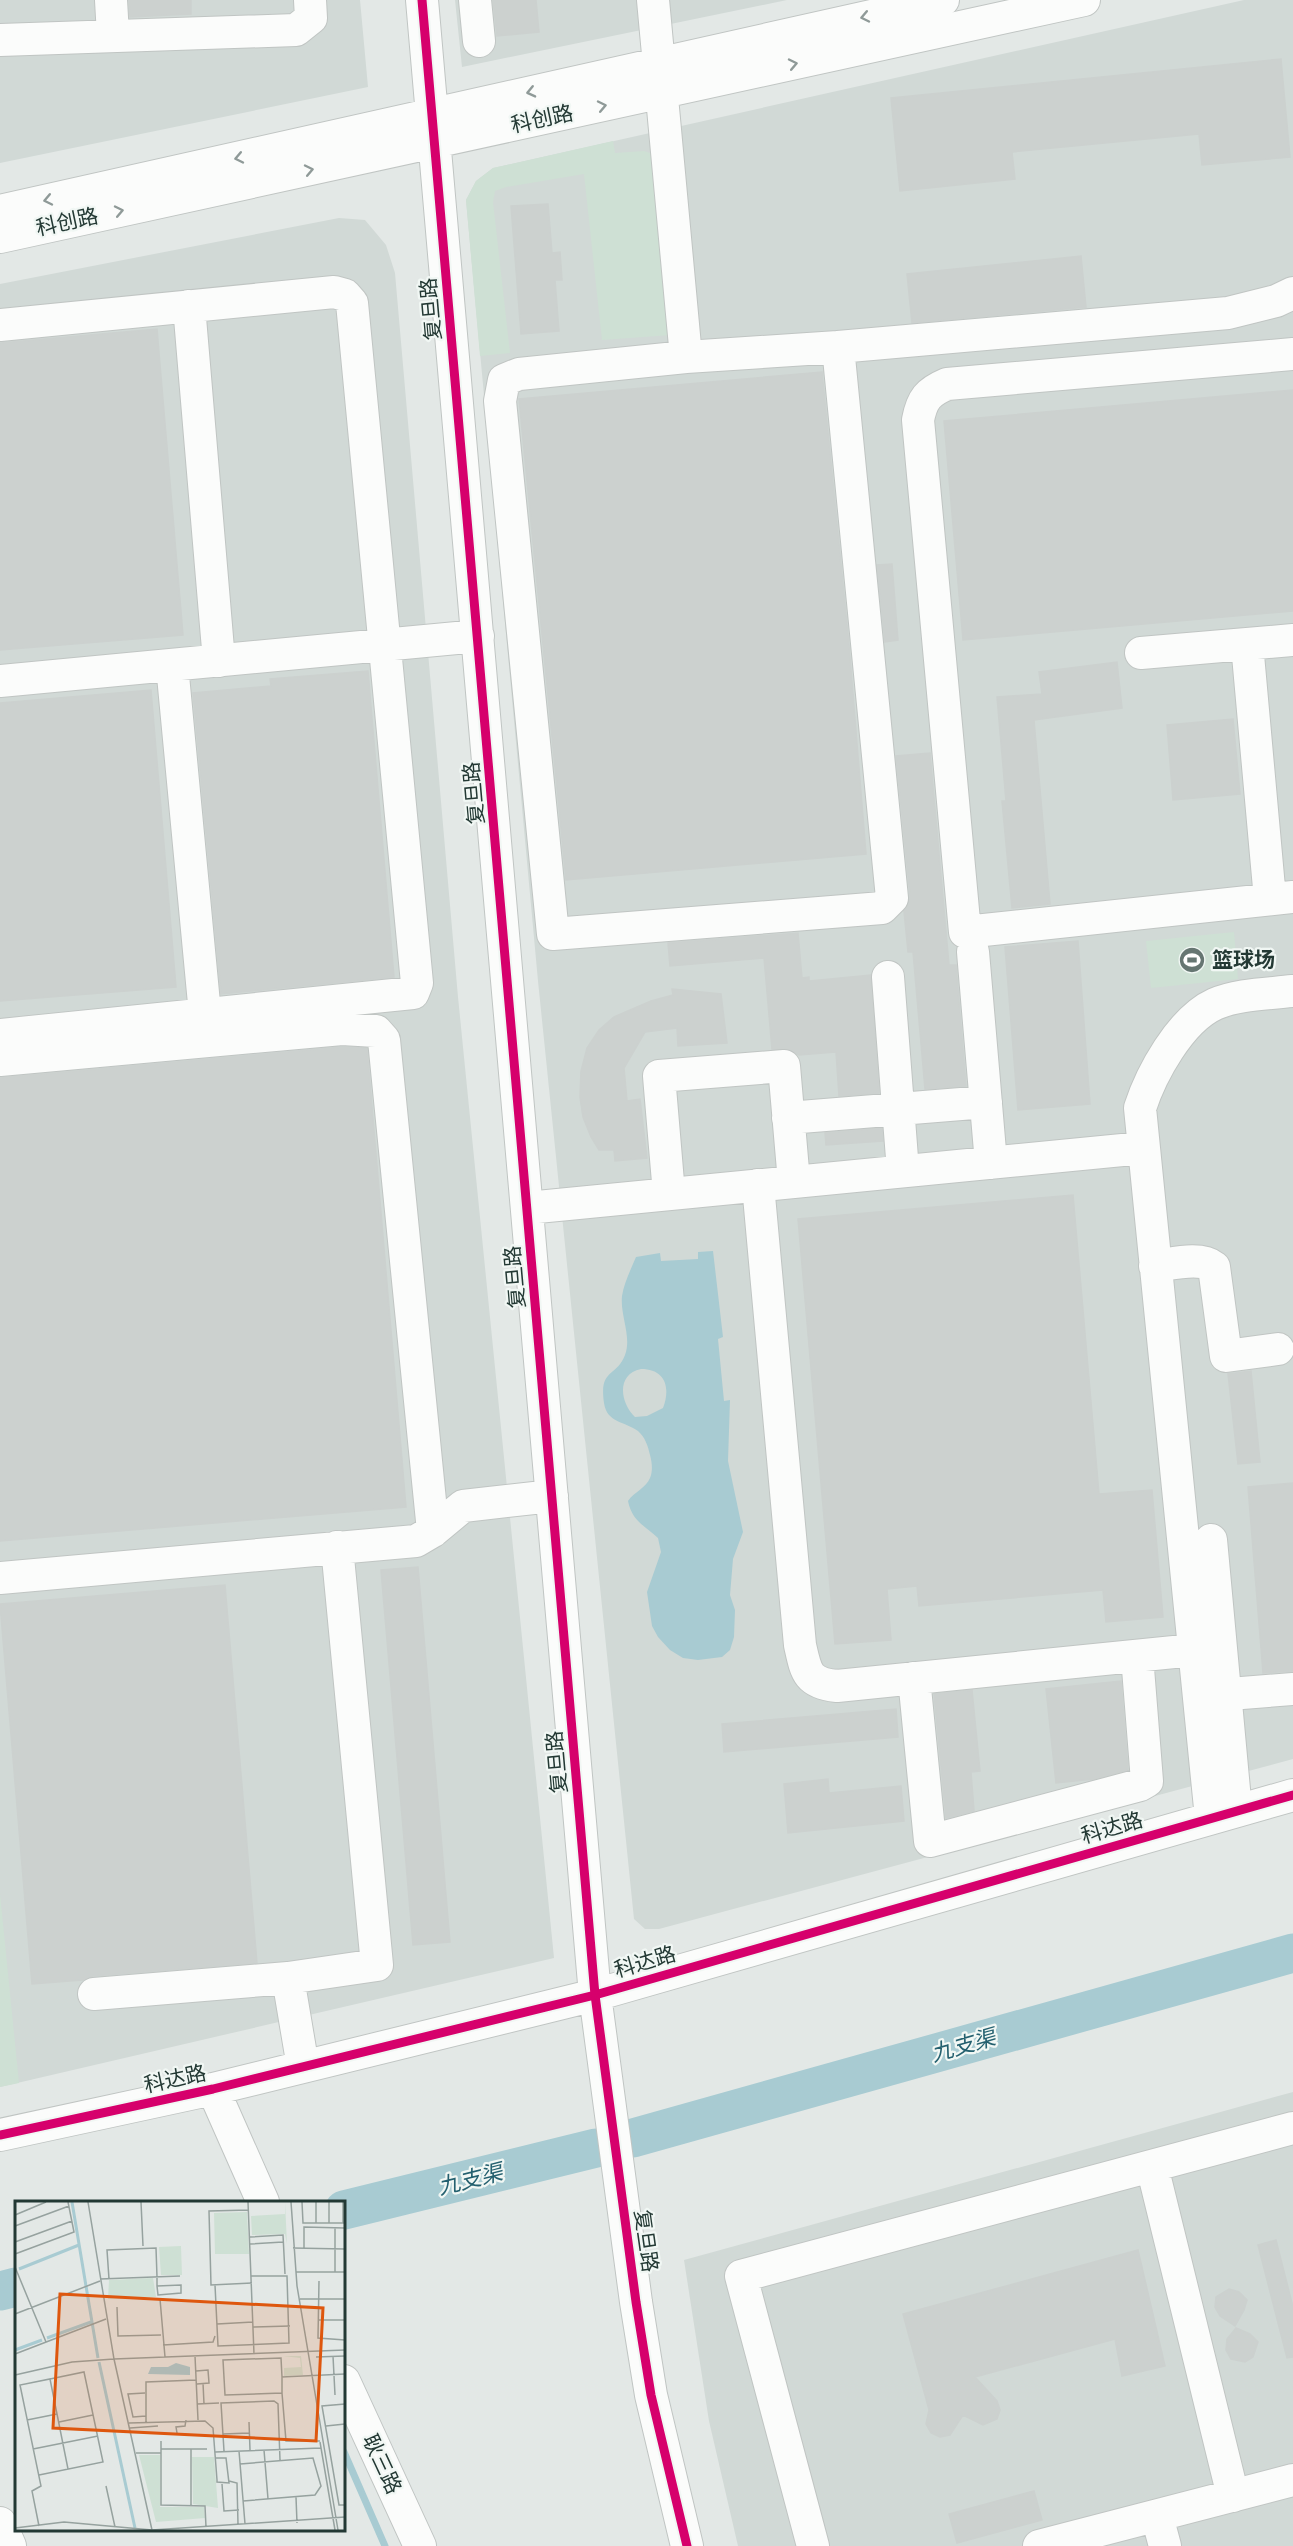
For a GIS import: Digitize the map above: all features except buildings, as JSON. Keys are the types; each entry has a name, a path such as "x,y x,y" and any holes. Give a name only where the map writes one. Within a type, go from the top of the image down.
{"street":[{"path":"111,0 113,35"},
{"path":"0,40 296,30 311,18 310,0"},
{"name":"复旦路","path":"422,0 595,1995 647,2372 687,2546"},
{"path":"475,0 479,41"},
{"path":"653,0 686,357"},
{"name":"科创路","path":"660,78 943,0"},
{"name":"科创路","path":"0,237 434,129 660,78 1084,0"},
{"name":"科创路","path":"0,211 434,129"},
{"path":"0,325 334,292 345,295 352,303 417,988 412,993 0,1035"},
{"path":"553,934 500,401 504,380 519,374 686,357 838,347 1228,313 1276,301 1293,293"},
{"path":"189,306 219,661"},
{"path":"504,939 882,908 892,898 838,347"},
{"path":"1247,644 1282,898 964,933 918,420 922,402 931,390 948,384 1293,354"},
{"path":"0,681 478,636"},
{"path":"1141,653 1293,640"},
{"path":"172,665 205,1014"},
{"path":"973,952 992,1163"},
{"path":"888,977 903,1171"},
{"path":"1233,1812 1194,1650 1140,1108 1147,1085 1180,1034 1194,1018 1215,1004 1293,991"},
{"path":"0,1060 342,1029 376,1030 384,1040 433,1531"},
{"path":"669,1194 659,1076 784,1066 794,1182"},
{"path":"789,1118 986,1102"},
{"path":"527,1208 1143,1148"},
{"path":"758,1185 800,1645 807,1674 821,1685 837,1686 1194,1650"},
{"path":"1155,1266 1200,1262 1214,1267 1226,1356 1278,1349"},
{"path":"0,1578 416,1541 433,1531 462,1506 552,1496"},
{"path":"1219,1538 1242,1693 1233,1812 1219,1538"},
{"path":"94,1995 288,1978 377,1965 337,1547"},
{"path":"914,1678 930,1841 1140,1785 1147,1781 1137,1656"},
{"path":"1242,1693 1293,1689"},
{"name":"科达路","path":"0,2135 213,2090 595,1995 1293,1795"},
{"path":"288,1978 303,2067"},
{"path":"213,2090 257,2189"},
{"path":"813,2546 741,2276 1293,2128"},
{"path":"1152,2166 1233,2496"},
{"name":"耿三路","path":"345,2384 420,2546"},
{"path":"1038,2546 1293,2480"},
{"path":"1156,2516 1164,2546"},
{"path":"0,2523 10,2546"}],"shaded area":[{"path":"0,0 360,0 368,87 0,163"},
{"path":"455,0 787,0 462,67"},
{"path":"1244,0 1293,0 1293,1759 659,1929 645,1929 634,1919 538,981 466,200 476,181 493,168"},
{"path":"339,218 365,220 386,245 395,273 458,997 554,1958 0,2087 0,284"},
{"path":"1293,2092 1293,2546 738,2546 709,2421 684,2260"}],"green space":[{"path":"613,141 615,153 644,151 653,154 671,335 602,340 584,174 506,187 495,191 493,202 510,353 480,356 466,200 476,181 493,168"},
{"name":"篮球场","path":"1234,932 1238,979 1151,988 1146,941"},
{"path":"0,1894 19,2083 0,2087"}],"water":[{"path":"713,1251 723,1337 718,1339 724,1401 730,1400 728,1461 743,1532 733,1559 730,1595 735,1610 734,1637 730,1650 722,1657 698,1660 683,1658 670,1650 652,1626 647,1592 661,1552 658,1538 636,1518 628,1501 646,1485 650,1478 651,1458 646,1442 640,1433 612,1418 606,1410 603,1392 606,1378 621,1362 627,1348 622,1296 636,1257 660,1253 661,1261 698,1259 698,1252","holes":["641,1369 661,1376 666,1386 663,1408 647,1416 635,1417 626,1404 624,1383 633,1372"]}],"waterway":[{"name":"九支渠","path":"633,2138 1293,1953"},
{"name":"九支渠","path":"345,2210 596,2148"},
{"name":"九支渠","path":"0,2291 15,2287"},
{"path":"345,2454 385,2546"}],"cycle path":[{"path":"422,0 595,1995 636,2302 651,2395 687,2546"},
{"path":"0,2135 213,2089 595,1995 1293,1795"}],"place":[{"name":"篮球场","path":"1192,960"}]}
